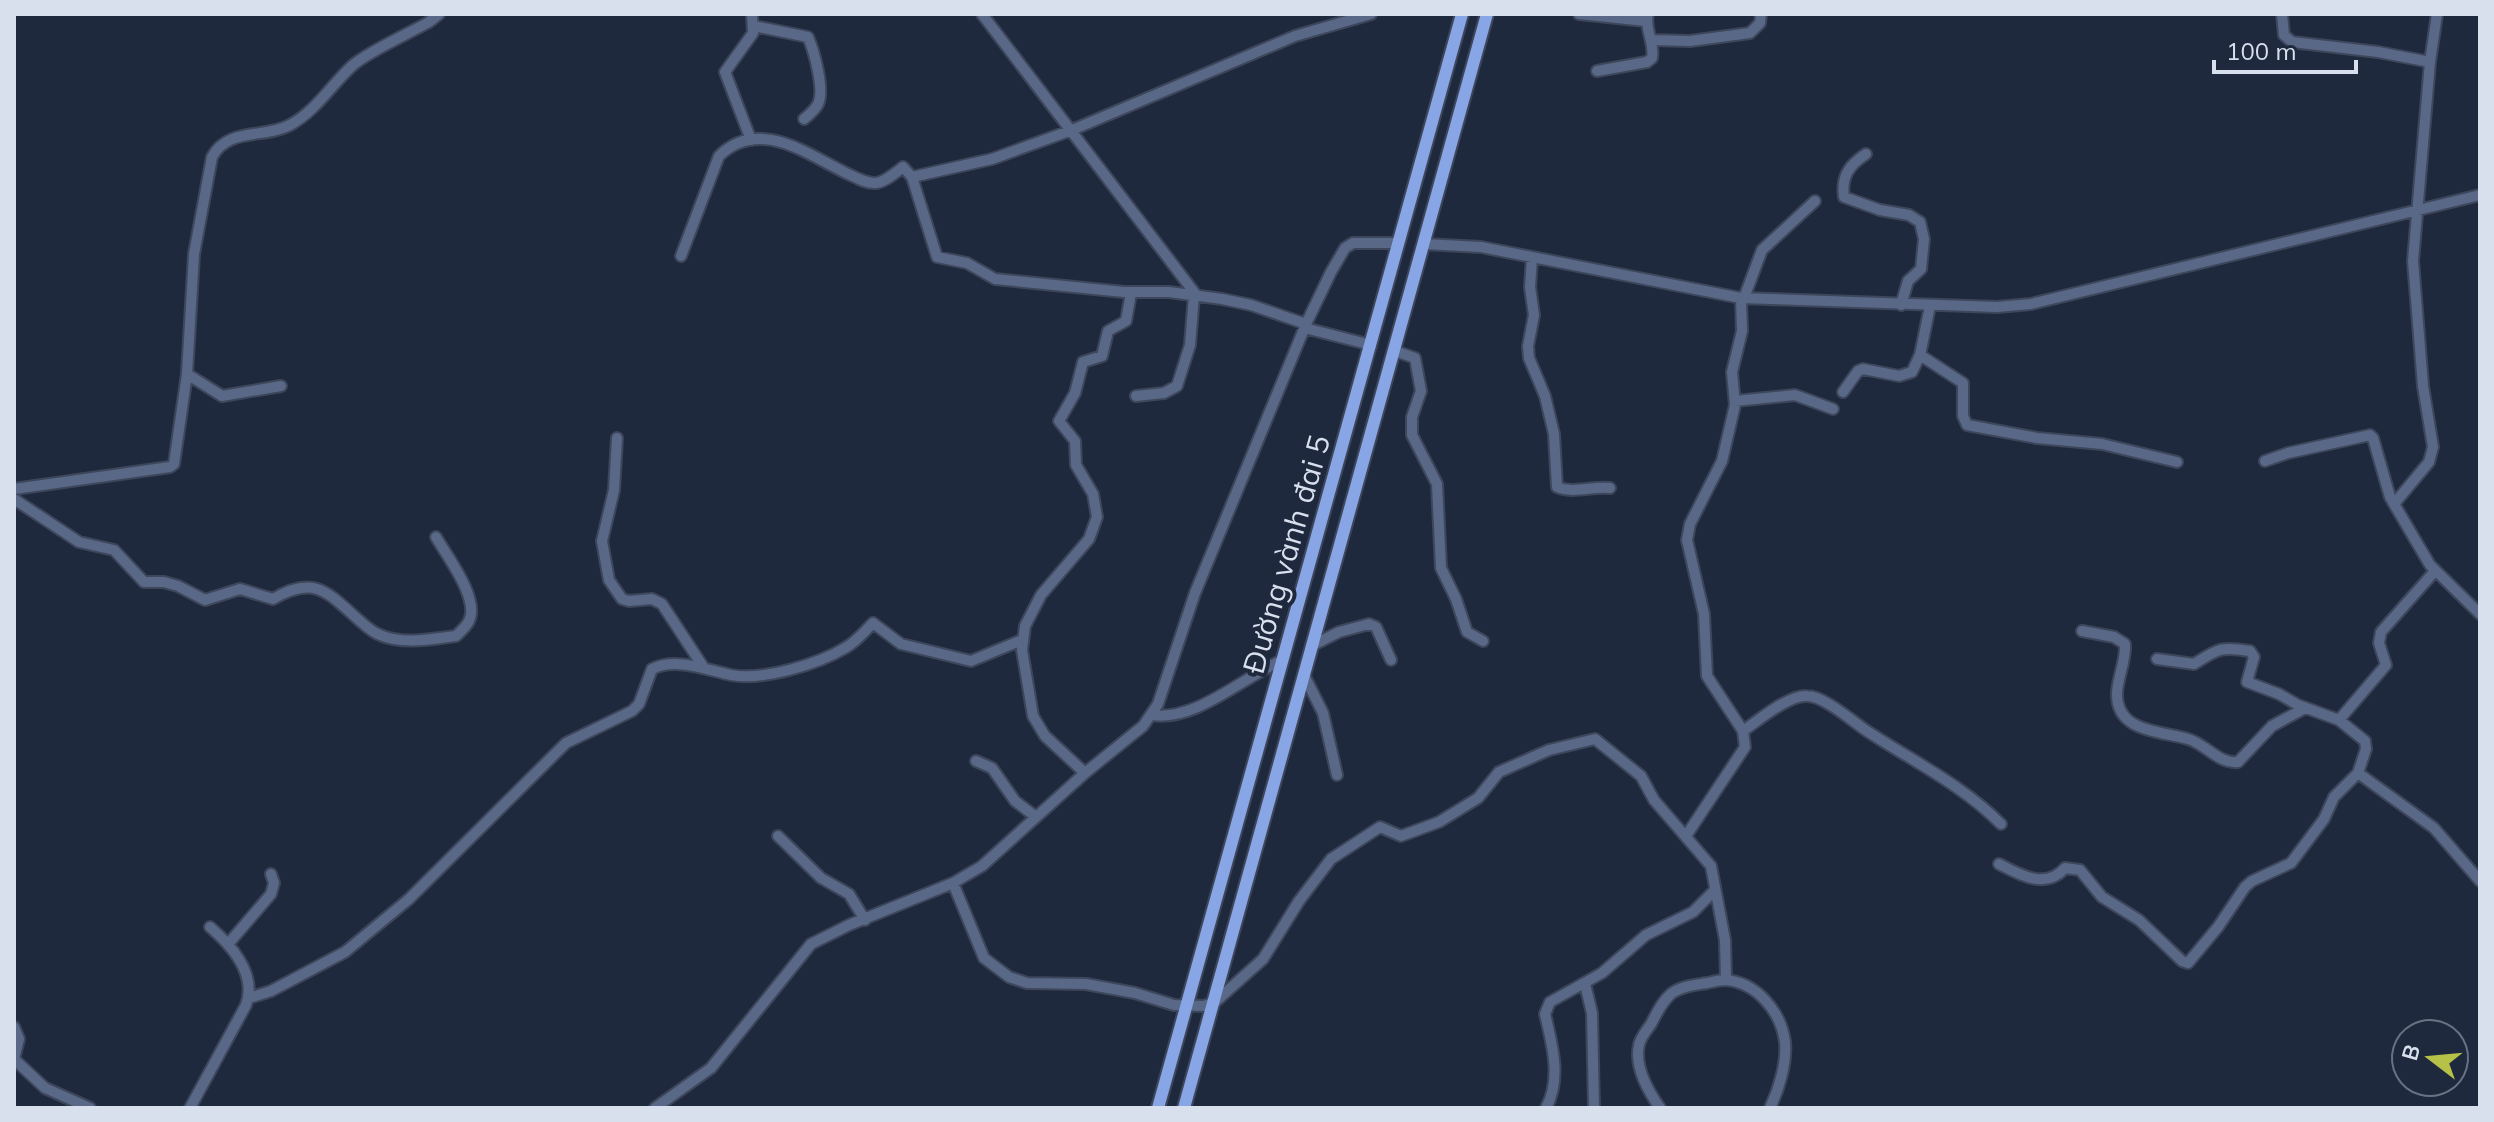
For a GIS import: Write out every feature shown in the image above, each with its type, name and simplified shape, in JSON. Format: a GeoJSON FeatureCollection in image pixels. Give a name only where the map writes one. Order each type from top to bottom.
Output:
{"type":"FeatureCollection","features":[{"type":"Feature","properties":{"kind":"main road","name":"Đường vành đai 5"},"geometry":{"type":"LineString","coordinates":[[1158,1108],[1462,14]]}},
{"type":"Feature","properties":{"kind":"main road","name":"Đường vành đai 5"},"geometry":{"type":"LineString","coordinates":[[1184,1108],[1487,14]]}},
{"type":"Feature","properties":{"kind":"street"},"geometry":{"type":"LineString","coordinates":[[14,489],[174,464],[187,374],[194,254],[212,157],[216,150],[231,139],[290,125],[322,100],[354,65],[439,14]]}},
{"type":"Feature","properties":{"kind":"street"},"geometry":{"type":"LineString","coordinates":[[751,140],[725,72],[753,33],[752,14]]}},
{"type":"Feature","properties":{"kind":"street"},"geometry":{"type":"LineString","coordinates":[[982,14],[1195,295],[1190,345],[1177,386],[1164,393],[1136,396]]}},
{"type":"Feature","properties":{"kind":"street"},"geometry":{"type":"LineString","coordinates":[[912,177],[992,159],[1072,130],[1295,36],[1371,14]]}},
{"type":"Feature","properties":{"kind":"street"},"geometry":{"type":"LineString","coordinates":[[1579,14],[1647,17],[1653,53],[1647,62],[1597,71]]}},
{"type":"Feature","properties":{"kind":"street"},"geometry":{"type":"LineString","coordinates":[[1652,40],[1690,41],[1750,33],[1760,23],[1761,14]]}},
{"type":"Feature","properties":{"kind":"street"},"geometry":{"type":"LineString","coordinates":[[2282,14],[2284,35],[2286,40],[2292,42],[2378,52],[2430,62]]}},
{"type":"Feature","properties":{"kind":"street"},"geometry":{"type":"LineString","coordinates":[[2394,504],[2429,462],[2433,447],[2423,386],[2413,276],[2430,62],[2437,14]]}},
{"type":"Feature","properties":{"kind":"street"},"geometry":{"type":"LineString","coordinates":[[754,26],[808,37],[814,51],[820,99],[818,106],[804,119]]}},
{"type":"Feature","properties":{"kind":"street"},"geometry":{"type":"LineString","coordinates":[[681,256],[719,156],[725,150],[751,140],[783,141],[866,182],[882,181],[903,167],[912,177],[937,257],[967,263],[998,280],[1131,293],[1195,295],[1251,305],[1306,326],[1371,345]]}},
{"type":"Feature","properties":{"kind":"street"},"geometry":{"type":"LineString","coordinates":[[1866,154],[1849,166],[1845,174],[1844,197],[1880,210],[1909,215],[1920,222],[1922,229],[1924,253],[1921,269],[1908,281],[1901,305]]}},
{"type":"Feature","properties":{"kind":"street"},"geometry":{"type":"LineString","coordinates":[[1424,244],[1481,247],[1742,298],[1997,307],[2031,304],[2480,195]]}},
{"type":"Feature","properties":{"kind":"street"},"geometry":{"type":"LineString","coordinates":[[1686,836],[1745,747],[1743,731],[1707,676],[1704,614],[1687,540],[1690,524],[1722,461],[1735,401],[1732,372],[1742,331],[1742,298],[1762,250],[1815,201]]}},
{"type":"Feature","properties":{"kind":"street"},"geometry":{"type":"LineString","coordinates":[[655,1108],[711,1068],[811,944],[953,883],[994,856],[1085,773],[1132,738],[1152,715],[1195,593],[1306,326],[1345,248],[1361,241],[1399,243]]}},
{"type":"Feature","properties":{"kind":"street"},"geometry":{"type":"LineString","coordinates":[[1532,258],[1530,287],[1534,315],[1529,358],[1545,396],[1554,434],[1557,487],[1574,491],[1589,487],[1610,488]]}},
{"type":"Feature","properties":{"kind":"street"},"geometry":{"type":"LineString","coordinates":[[1085,773],[1038,727],[1033,716],[1022,640],[1032,609],[1082,549],[1094,528],[1097,506],[1076,465],[1075,441],[1059,421],[1075,393],[1083,362],[1102,356],[1108,331],[1126,321],[1131,293]]}},
{"type":"Feature","properties":{"kind":"street"},"geometry":{"type":"LineString","coordinates":[[1843,392],[1858,371],[1863,369],[1906,376],[1912,372],[1920,355],[1930,306]]}},
{"type":"Feature","properties":{"kind":"street"},"geometry":{"type":"LineString","coordinates":[[1395,351],[1415,358],[1421,382],[1410,425],[1438,491],[1441,568],[1467,632],[1483,641]]}},
{"type":"Feature","properties":{"kind":"street"},"geometry":{"type":"LineString","coordinates":[[1920,355],[1963,383],[1963,416],[1967,425],[2037,438],[2102,444],[2177,462]]}},
{"type":"Feature","properties":{"kind":"street"},"geometry":{"type":"LineString","coordinates":[[187,374],[222,396],[281,386]]}},
{"type":"Feature","properties":{"kind":"street"},"geometry":{"type":"LineString","coordinates":[[1735,401],[1795,395],[1833,409]]}},
{"type":"Feature","properties":{"kind":"street"},"geometry":{"type":"LineString","coordinates":[[2265,461],[2370,435],[2394,504],[2435,571],[2480,614]]}},
{"type":"Feature","properties":{"kind":"street"},"geometry":{"type":"LineString","coordinates":[[617,438],[614,490],[602,541],[609,580],[622,599],[652,599],[662,604],[704,668]]}},
{"type":"Feature","properties":{"kind":"street"},"geometry":{"type":"LineString","coordinates":[[14,499],[79,542],[114,550],[144,582],[178,586],[205,600],[240,589],[273,599],[294,587],[315,587],[325,591],[375,634],[403,639],[456,636],[468,622],[471,612],[467,589],[436,537]]}},
{"type":"Feature","properties":{"kind":"street"},"geometry":{"type":"LineString","coordinates":[[2339,720],[2386,665],[2379,643],[2381,632],[2435,571]]}},
{"type":"Feature","properties":{"kind":"street"},"geometry":{"type":"LineString","coordinates":[[249,998],[271,991],[337,957],[403,904],[566,743],[632,711],[639,704],[652,669],[668,664],[739,676],[792,669],[847,647],[873,623],[901,644],[971,661],[1022,640]]}},
{"type":"Feature","properties":{"kind":"street"},"geometry":{"type":"LineString","coordinates":[[1313,645],[1339,632],[1369,624],[1376,627],[1391,660]]}},
{"type":"Feature","properties":{"kind":"street"},"geometry":{"type":"LineString","coordinates":[[2082,631],[2114,637],[2125,644],[2117,694],[2126,718],[2144,730],[2193,741],[2224,760],[2238,762],[2272,726],[2305,708]]}},
{"type":"Feature","properties":{"kind":"street"},"geometry":{"type":"LineString","coordinates":[[1999,864],[2038,880],[2059,874],[2065,868],[2080,870],[2102,897],[2139,920],[2182,961],[2188,963],[2245,887],[2291,863],[2324,819],[2334,797],[2358,773],[2367,745],[2339,720],[2247,682],[2254,657],[2250,651],[2215,649],[2194,664],[2157,659]]}},
{"type":"Feature","properties":{"kind":"street"},"geometry":{"type":"LineString","coordinates":[[1152,715],[1168,716],[1206,702],[1283,660]]}},
{"type":"Feature","properties":{"kind":"street"},"geometry":{"type":"LineString","coordinates":[[1304,675],[1323,713],[1337,775]]}},
{"type":"Feature","properties":{"kind":"street"},"geometry":{"type":"LineString","coordinates":[[1743,731],[1800,696],[1820,698],[1876,737],[1952,783],[2001,824]]}},
{"type":"Feature","properties":{"kind":"street"},"geometry":{"type":"LineString","coordinates":[[953,883],[984,958],[1009,977],[1027,983],[1086,984],[1135,993],[1161,1003],[1186,1006],[1213,1003],[1263,959],[1299,901],[1331,859],[1380,827],[1401,836],[1439,822],[1478,798],[1499,772],[1549,750],[1589,739],[1600,741],[1641,776],[1654,800],[1711,866],[1725,940],[1726,980]]}},
{"type":"Feature","properties":{"kind":"street"},"geometry":{"type":"LineString","coordinates":[[976,761],[992,768],[1015,801],[1036,817]]}},
{"type":"Feature","properties":{"kind":"street"},"geometry":{"type":"LineString","coordinates":[[2358,773],[2434,828],[2480,881]]}},
{"type":"Feature","properties":{"kind":"street"},"geometry":{"type":"LineString","coordinates":[[778,836],[821,878],[849,894],[865,920]]}},
{"type":"Feature","properties":{"kind":"street"},"geometry":{"type":"LineString","coordinates":[[229,943],[271,894],[274,883],[271,874]]}},
{"type":"Feature","properties":{"kind":"street"},"geometry":{"type":"LineString","coordinates":[[1546,1108],[1551,1097],[1555,1061],[1546,1007],[1608,969],[1646,935],[1693,912],[1715,890]]}},
{"type":"Feature","properties":{"kind":"street"},"geometry":{"type":"LineString","coordinates":[[190,1108],[249,998],[246,974],[229,943],[210,927]]}},
{"type":"Feature","properties":{"kind":"street"},"geometry":{"type":"LineString","coordinates":[[1660,1108],[1647,1091],[1639,1058],[1640,1041],[1672,993],[1682,988],[1726,980],[1764,997],[1778,1021],[1785,1042],[1784,1060],[1770,1108]]}},
{"type":"Feature","properties":{"kind":"street"},"geometry":{"type":"LineString","coordinates":[[1585,984],[1592,1013],[1594,1108]]}},
{"type":"Feature","properties":{"kind":"street"},"geometry":{"type":"LineString","coordinates":[[14,1027],[19,1039],[14,1059],[45,1088],[90,1108]]}}]}
